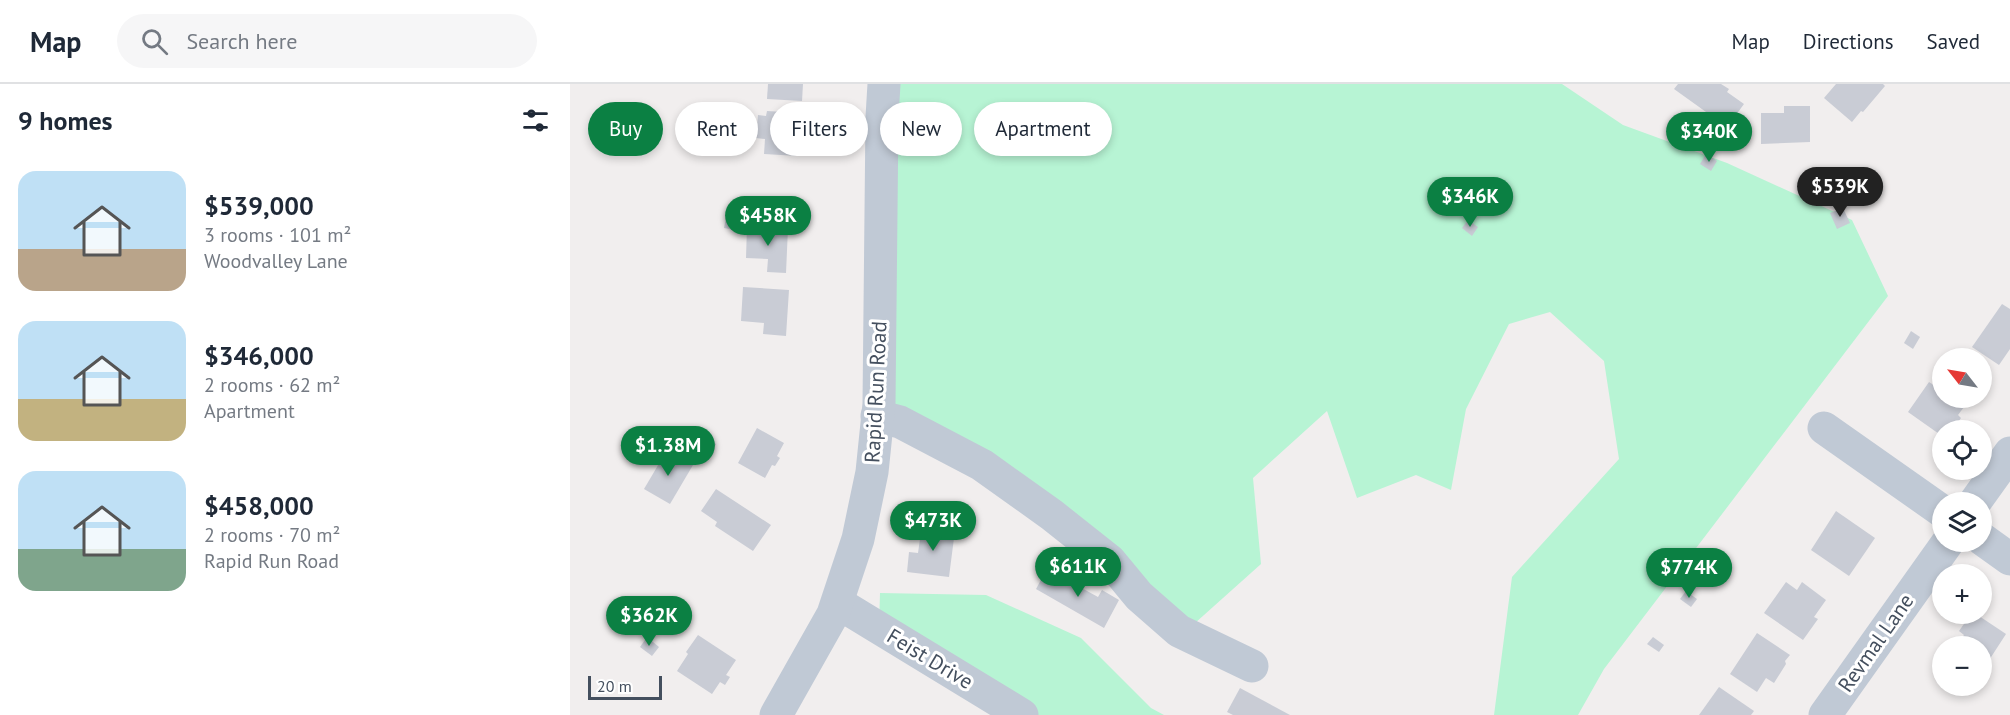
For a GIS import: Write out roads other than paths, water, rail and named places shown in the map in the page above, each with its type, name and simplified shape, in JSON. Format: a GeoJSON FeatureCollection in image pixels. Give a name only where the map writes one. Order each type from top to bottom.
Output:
{"type":"FeatureCollection","features":[{"type":"Feature","properties":{"kind":"street","name":"Rapid Run Road"},"geometry":{"type":"LineString","coordinates":[[776,715],[838,603],[858,538],[872,472],[879,404],[884,84]]}},
{"type":"Feature","properties":{"kind":"street"},"geometry":{"type":"LineString","coordinates":[[877,416],[900,422],[982,465],[1053,515],[1110,561],[1139,596],[1179,631],[1252,666]]}},
{"type":"Feature","properties":{"kind":"street"},"geometry":{"type":"LineString","coordinates":[[1824,428],[1932,505]]}},
{"type":"Feature","properties":{"kind":"street"},"geometry":{"type":"LineString","coordinates":[[1982,492],[2010,453]]}},
{"type":"Feature","properties":{"kind":"street"},"geometry":{"type":"LineString","coordinates":[[1992,546],[2010,559]]}},
{"type":"Feature","properties":{"kind":"street","name":"Revmal Lane"},"geometry":{"type":"LineString","coordinates":[[1825,715],[1941,552]]}},
{"type":"Feature","properties":{"kind":"street","name":"Feist Drive"},"geometry":{"type":"LineString","coordinates":[[838,603],[1022,715]]}}]}
